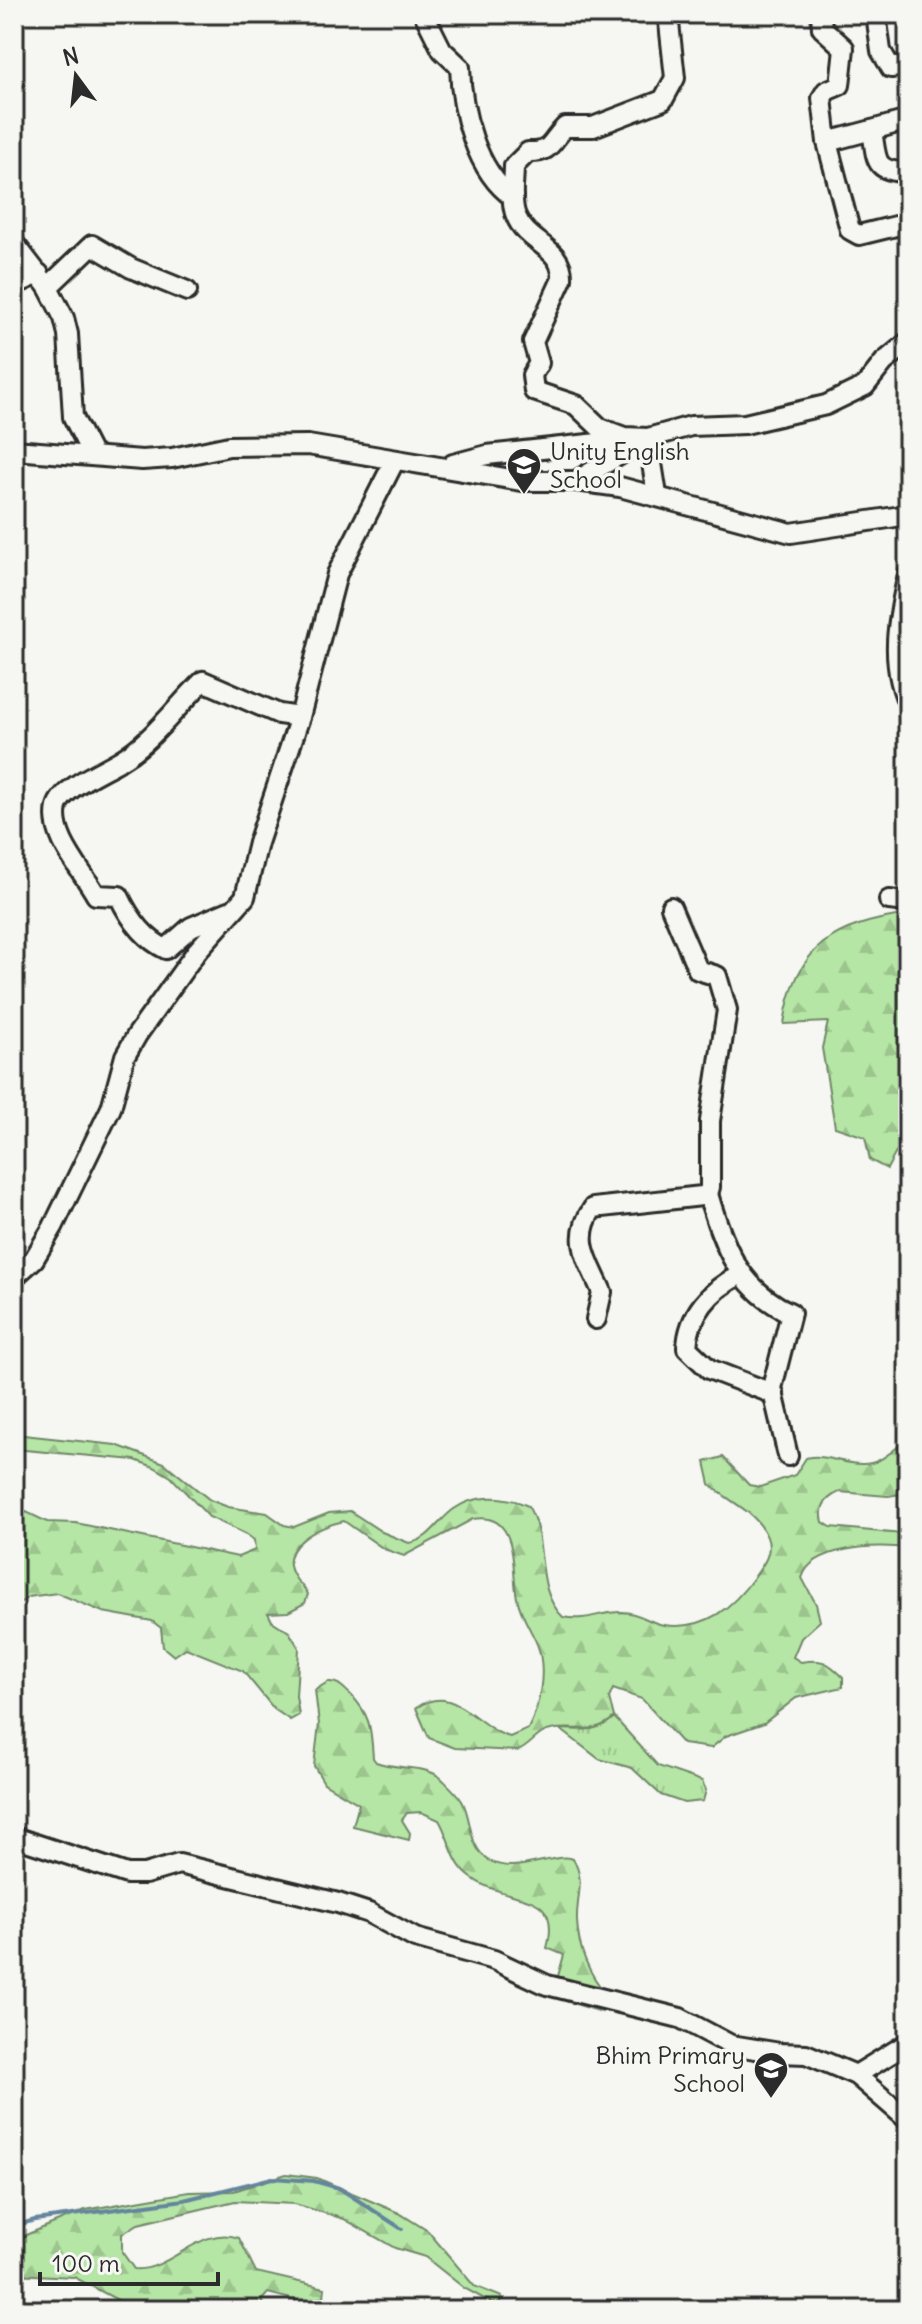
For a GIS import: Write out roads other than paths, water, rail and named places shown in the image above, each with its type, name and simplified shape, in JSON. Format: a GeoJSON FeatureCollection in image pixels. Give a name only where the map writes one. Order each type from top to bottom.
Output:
{"type":"FeatureCollection","features":[{"type":"Feature","properties":{"kind":"street"},"geometry":{"type":"LineString","coordinates":[[424,14],[442,50],[460,67],[459,89],[466,117],[498,187],[513,197]]}},
{"type":"Feature","properties":{"kind":"street"},"geometry":{"type":"LineString","coordinates":[[648,438],[624,437],[600,428],[576,405],[534,391],[532,375],[539,363],[533,342],[562,279],[562,268],[558,256],[527,235],[514,212],[514,166],[528,152],[543,153],[550,149],[565,127],[593,127],[663,100],[675,78],[668,14]]}},
{"type":"Feature","properties":{"kind":"street"},"geometry":{"type":"LineString","coordinates":[[821,14],[822,28],[844,48],[840,85],[826,91],[822,98],[827,142],[850,230],[859,235],[908,223]]}},
{"type":"Feature","properties":{"kind":"street"},"geometry":{"type":"LineString","coordinates":[[876,14],[884,61],[891,68],[908,66]]}},
{"type":"Feature","properties":{"kind":"street"},"geometry":{"type":"LineString","coordinates":[[827,142],[908,120]]}},
{"type":"Feature","properties":{"kind":"street"},"geometry":{"type":"LineString","coordinates":[[872,130],[879,165],[884,170],[908,172]]}},
{"type":"Feature","properties":{"kind":"street"},"geometry":{"type":"LineString","coordinates":[[14,243],[44,280],[68,334],[73,417],[93,456]]}},
{"type":"Feature","properties":{"kind":"street"},"geometry":{"type":"LineString","coordinates":[[14,285],[44,280],[92,245],[131,268],[187,291]]}},
{"type":"Feature","properties":{"kind":"street"},"geometry":{"type":"LineString","coordinates":[[446,466],[487,455],[648,438],[691,426],[745,424],[826,405],[865,386],[884,362],[908,342]]}},
{"type":"Feature","properties":{"kind":"street"},"geometry":{"type":"LineString","coordinates":[[576,481],[648,438]]}},
{"type":"Feature","properties":{"kind":"street"},"geometry":{"type":"LineString","coordinates":[[648,438],[657,495]]}},
{"type":"Feature","properties":{"kind":"street"},"geometry":{"type":"LineString","coordinates":[[14,450],[172,458],[206,448],[273,444],[338,448],[522,481],[576,481],[657,495],[765,529],[791,533],[908,515]]}},
{"type":"Feature","properties":{"kind":"street"},"geometry":{"type":"LineString","coordinates":[[14,1277],[34,1259],[53,1227],[111,1108],[125,1056],[137,1035],[197,951],[245,897],[258,843],[300,717],[341,563],[395,460]]}},
{"type":"Feature","properties":{"kind":"street"},"geometry":{"type":"LineString","coordinates":[[908,575],[895,623],[908,703]]}},
{"type":"Feature","properties":{"kind":"street"},"geometry":{"type":"LineString","coordinates":[[236,907],[191,927],[166,949],[156,944],[131,917],[119,896],[96,895],[67,847],[56,817],[57,806],[69,791],[126,757],[154,734],[203,681],[279,714],[300,717]]}},
{"type":"Feature","properties":{"kind":"street"},"geometry":{"type":"LineString","coordinates":[[889,900],[908,902]]}},
{"type":"Feature","properties":{"kind":"street"},"geometry":{"type":"LineString","coordinates":[[671,907],[698,970],[717,976],[727,1010],[710,1121],[708,1194],[740,1275],[768,1303],[791,1313],[774,1394],[788,1456]]}},
{"type":"Feature","properties":{"kind":"street"},"geometry":{"type":"LineString","coordinates":[[596,1319],[602,1292],[588,1266],[580,1235],[593,1208],[708,1194]]}},
{"type":"Feature","properties":{"kind":"street"},"geometry":{"type":"LineString","coordinates":[[740,1275],[705,1301],[688,1329],[687,1348],[709,1369],[774,1394]]}},
{"type":"Feature","properties":{"kind":"street"},"geometry":{"type":"LineString","coordinates":[[14,1837],[127,1874],[162,1871],[179,1864],[338,1903],[369,1913],[415,1938],[494,1960],[547,1985],[680,2018],[731,2045],[806,2054],[856,2075],[908,2120]]}},
{"type":"Feature","properties":{"kind":"street"},"geometry":{"type":"LineString","coordinates":[[856,2075],[908,2043]]}},
{"type":"Feature","properties":{"kind":"waterway"},"geometry":{"type":"LineString","coordinates":[[14,2226],[35,2220],[184,2200],[272,2178],[314,2181],[339,2188],[402,2229]]}},
{"type":"Feature","properties":{"kind":"place","name":"Unity English School"},"geometry":{"type":"Point","coordinates":[524,496]}},
{"type":"Feature","properties":{"kind":"place","name":"Bhim Primary School"},"geometry":{"type":"Point","coordinates":[771,2100]}}]}
